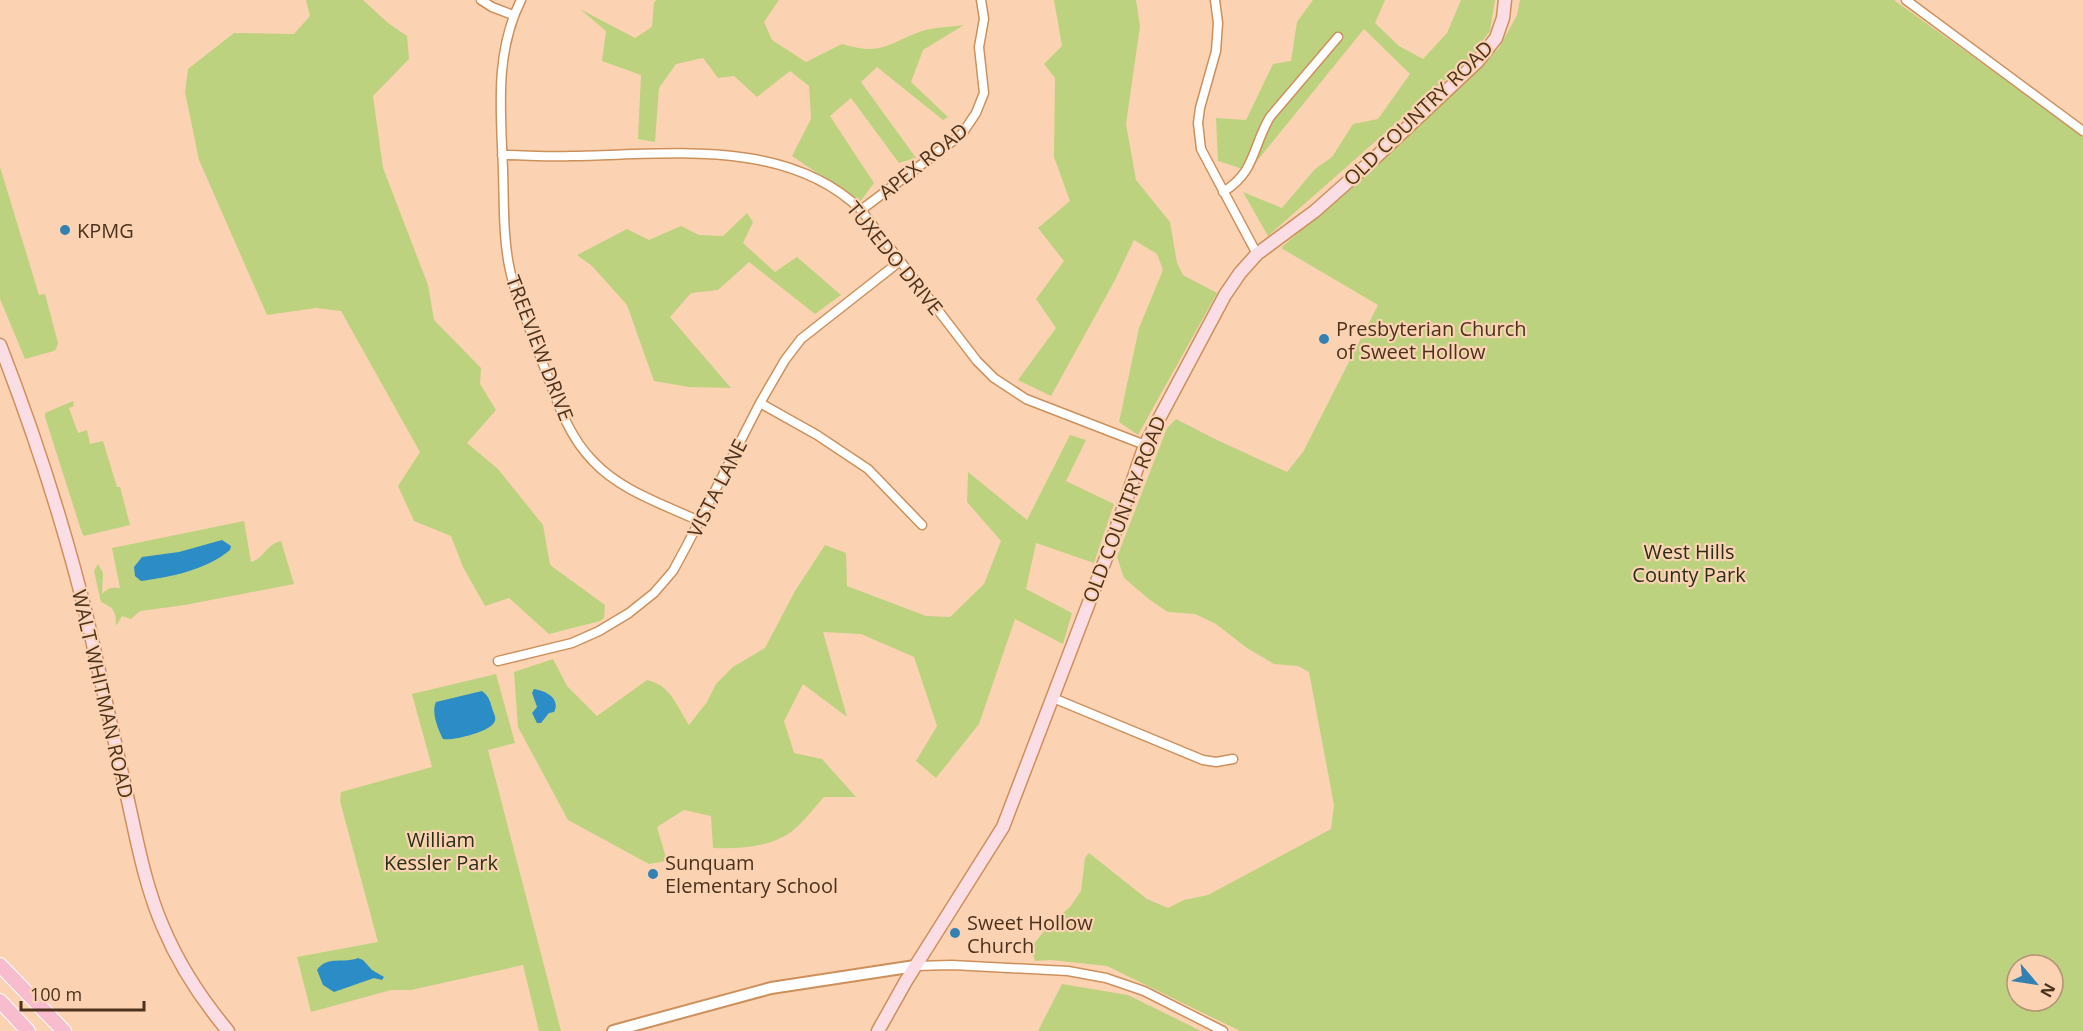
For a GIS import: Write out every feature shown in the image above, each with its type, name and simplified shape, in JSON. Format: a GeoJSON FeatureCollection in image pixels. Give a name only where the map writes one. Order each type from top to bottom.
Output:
{"type":"FeatureCollection","features":[{"type":"Feature","properties":{"kind":"main road","name":"OLD COUNTRY ROAD"},"geometry":{"type":"LineString","coordinates":[[878,1031],[915,966],[1003,827],[1053,699],[1145,445],[1217,309],[1240,273],[1257,254],[1315,211],[1477,62],[1496,38],[1503,18],[1505,0]]}},
{"type":"Feature","properties":{"kind":"main road","name":"WALT WHITMAN ROAD"},"geometry":{"type":"LineString","coordinates":[[0,345],[47,476],[64,532],[86,615],[153,901],[178,959],[201,997],[228,1031]]}},
{"type":"Feature","properties":{"kind":"main road"},"geometry":{"type":"LineString","coordinates":[[0,965],[64,1031]]}},
{"type":"Feature","properties":{"kind":"main road"},"geometry":{"type":"LineString","coordinates":[[0,1001],[28,1031]]}},
{"type":"Feature","properties":{"kind":"street"},"geometry":{"type":"LineString","coordinates":[[481,0],[492,8],[513,15]]}},
{"type":"Feature","properties":{"kind":"street","name":"TREEVIEW DRIVE"},"geometry":{"type":"LineString","coordinates":[[521,0],[513,15],[504,46],[500,75],[504,207],[509,268],[519,303],[558,405],[591,460],[613,479],[699,521]]}},
{"type":"Feature","properties":{"kind":"street","name":"APEX ROAD"},"geometry":{"type":"LineString","coordinates":[[861,210],[962,134],[976,113],[984,93],[979,47],[984,19],[981,0]]}},
{"type":"Feature","properties":{"kind":"street"},"geometry":{"type":"LineString","coordinates":[[1215,0],[1218,23],[1216,51],[1200,108],[1198,123],[1201,149],[1257,254]]}},
{"type":"Feature","properties":{"kind":"street"},"geometry":{"type":"LineString","coordinates":[[1906,0],[2083,131]]}},
{"type":"Feature","properties":{"kind":"street"},"geometry":{"type":"LineString","coordinates":[[1223,192],[1237,184],[1250,167],[1264,127],[1270,117],[1338,37]]}},
{"type":"Feature","properties":{"kind":"street","name":"TUXEDO DRIVE"},"geometry":{"type":"LineString","coordinates":[[502,155],[704,153],[739,157],[806,174],[850,200],[861,210],[977,361],[994,378],[1037,405],[1145,445]]}},
{"type":"Feature","properties":{"kind":"street","name":"VISTA LANE"},"geometry":{"type":"LineString","coordinates":[[498,661],[572,643],[599,632],[629,613],[654,593],[673,571],[760,403],[785,360],[801,339],[899,262]]}},
{"type":"Feature","properties":{"kind":"street"},"geometry":{"type":"LineString","coordinates":[[760,403],[817,435],[868,469],[922,525]]}},
{"type":"Feature","properties":{"kind":"street"},"geometry":{"type":"LineString","coordinates":[[1053,699],[1203,760],[1216,762],[1233,759]]}},
{"type":"Feature","properties":{"kind":"street"},"geometry":{"type":"LineString","coordinates":[[613,1031],[771,988],[915,966],[952,965],[1068,971],[1106,978],[1144,991],[1223,1031]]}},
{"type":"Feature","properties":{"kind":"green space"},"geometry":{"type":"Polygon","coordinates":[[[306,0],[363,0],[388,23],[407,36],[409,59],[373,96],[383,168],[428,285],[434,320],[481,368],[480,384],[496,410],[467,443],[498,469],[543,525],[550,565],[605,605],[604,618],[600,621],[549,634],[509,598],[485,606],[463,567],[451,536],[414,521],[398,486],[420,452],[341,311],[316,308],[267,315],[199,160],[185,92],[188,69],[234,33],[294,34],[310,16],[306,0]]]}},
{"type":"Feature","properties":{"kind":"green space"},"geometry":{"type":"Polygon","coordinates":[[[657,0],[779,0],[764,22],[772,40],[806,62],[842,44],[875,49],[922,31],[964,25],[923,50],[911,82],[948,117],[943,120],[877,67],[861,82],[916,158],[899,163],[851,98],[830,116],[874,183],[860,202],[792,156],[811,119],[809,86],[790,71],[757,97],[734,76],[718,78],[703,58],[676,64],[659,88],[655,142],[638,139],[641,75],[602,61],[606,31],[580,9],[635,38],[652,27],[654,2],[657,0]]]}},
{"type":"Feature","properties":{"kind":"green space"},"geometry":{"type":"Polygon","coordinates":[[[1054,0],[1136,0],[1140,26],[1126,124],[1136,180],[1170,222],[1177,263],[1183,275],[1217,293],[1138,435],[1119,422],[1139,328],[1163,270],[1157,254],[1134,240],[1115,280],[1051,396],[1018,380],[1056,328],[1036,299],[1064,261],[1038,228],[1070,201],[1054,157],[1055,78],[1044,64],[1062,46],[1054,0]]]}},
{"type":"Feature","properties":{"kind":"green space"},"geometry":{"type":"Polygon","coordinates":[[[1313,0],[1385,0],[1375,23],[1399,46],[1423,59],[1447,33],[1461,0],[1495,0],[1490,31],[1469,59],[1268,236],[1243,192],[1282,208],[1315,169],[1332,157],[1353,124],[1378,119],[1410,74],[1364,29],[1249,171],[1218,161],[1216,118],[1246,120],[1273,64],[1291,61],[1297,22],[1313,0]]]}},
{"type":"Feature","properties":{"kind":"green space","name":"West Hills County Park"},"geometry":{"type":"Polygon","coordinates":[[[1520,0],[1894,0],[2083,136],[2083,1031],[1240,1031],[1107,966],[1051,960],[1035,961],[1031,947],[1051,923],[1070,907],[1081,891],[1085,858],[1089,853],[1147,899],[1168,908],[1184,900],[1208,895],[1331,829],[1334,805],[1309,672],[1298,666],[1274,664],[1247,648],[1216,624],[1195,614],[1168,612],[1124,578],[1117,557],[1167,428],[1176,419],[1287,472],[1303,452],[1378,305],[1281,248],[1399,143],[1499,48],[1517,15],[1520,0]]]}},
{"type":"Feature","properties":{"kind":"green space"},"geometry":{"type":"Polygon","coordinates":[[[0,167],[39,295],[45,294],[58,343],[54,351],[25,359],[0,299],[0,167]]]}},
{"type":"Feature","properties":{"kind":"green space"},"geometry":{"type":"Polygon","coordinates":[[[747,213],[753,222],[743,243],[775,272],[797,257],[841,295],[815,314],[749,262],[718,290],[691,293],[670,317],[731,388],[689,387],[654,381],[627,305],[592,266],[577,255],[627,229],[649,240],[681,226],[699,235],[723,236],[747,213]]]}},
{"type":"Feature","properties":{"kind":"green space"},"geometry":{"type":"Polygon","coordinates":[[[73,401],[74,406],[69,408],[78,433],[87,430],[90,444],[103,441],[117,487],[120,487],[130,525],[84,536],[82,533],[45,417],[45,413],[73,401]]]}},
{"type":"Feature","properties":{"kind":"green space"},"geometry":{"type":"Polygon","coordinates":[[[1070,435],[1086,440],[1066,481],[1114,504],[1094,563],[1036,543],[1026,589],[1072,613],[1063,644],[1015,619],[979,724],[936,778],[916,761],[937,726],[914,657],[861,634],[823,632],[847,717],[803,684],[784,721],[794,753],[822,759],[856,797],[824,797],[791,832],[763,844],[743,848],[713,848],[711,816],[684,810],[657,827],[667,861],[649,864],[568,820],[518,727],[514,672],[553,659],[567,686],[597,716],[647,680],[668,692],[689,725],[707,702],[716,684],[733,667],[765,648],[795,591],[825,545],[846,553],[847,586],[926,616],[950,617],[984,584],[1001,541],[967,502],[968,472],[1027,520],[1070,435]],[[537,689],[532,693],[537,707],[532,713],[534,717],[546,717],[556,702],[552,696],[537,689]]]}},
{"type":"Feature","properties":{"kind":"green space"},"geometry":{"type":"Polygon","coordinates":[[[244,521],[251,562],[259,558],[272,545],[281,541],[294,584],[185,605],[140,611],[131,619],[122,616],[116,626],[113,611],[101,602],[94,571],[98,564],[103,573],[102,594],[110,588],[120,588],[112,548],[244,521]]]}},
{"type":"Feature","properties":{"kind":"green space","name":"William Kessler Park"},"geometry":{"type":"Polygon","coordinates":[[[496,674],[515,743],[488,750],[561,1031],[539,1031],[523,965],[411,990],[391,990],[311,1012],[297,957],[378,942],[340,801],[341,792],[432,767],[412,694],[496,674]]]}},
{"type":"Feature","properties":{"kind":"green space"},"geometry":{"type":"Polygon","coordinates":[[[1062,984],[1128,995],[1201,1031],[1038,1031],[1062,984]]]}},
{"type":"Feature","properties":{"kind":"water"},"geometry":{"type":"Polygon","coordinates":[[[222,540],[231,546],[230,550],[199,568],[176,575],[141,581],[135,576],[134,567],[142,557],[179,552],[222,540]]]}},
{"type":"Feature","properties":{"kind":"water"},"geometry":{"type":"Polygon","coordinates":[[[534,689],[547,693],[556,703],[554,712],[549,713],[541,723],[537,723],[532,713],[537,707],[532,693],[534,689]]]}},
{"type":"Feature","properties":{"kind":"water"},"geometry":{"type":"Polygon","coordinates":[[[482,691],[488,698],[495,716],[493,724],[470,735],[443,739],[435,716],[436,702],[482,691]]]}},
{"type":"Feature","properties":{"kind":"water"},"geometry":{"type":"Polygon","coordinates":[[[358,958],[384,977],[382,980],[374,978],[334,992],[323,985],[317,970],[321,965],[331,961],[358,958]]]}},
{"type":"Feature","properties":{"kind":"place","name":"KPMG"},"geometry":{"type":"Point","coordinates":[65,230]}},
{"type":"Feature","properties":{"kind":"place","name":"Presbyterian Church of Sweet Hollow"},"geometry":{"type":"Point","coordinates":[1324,339]}},
{"type":"Feature","properties":{"kind":"place","name":"Sunquam Elementary School"},"geometry":{"type":"Point","coordinates":[653,874]}},
{"type":"Feature","properties":{"kind":"place","name":"Sweet Hollow Church"},"geometry":{"type":"Point","coordinates":[955,933]}}]}
